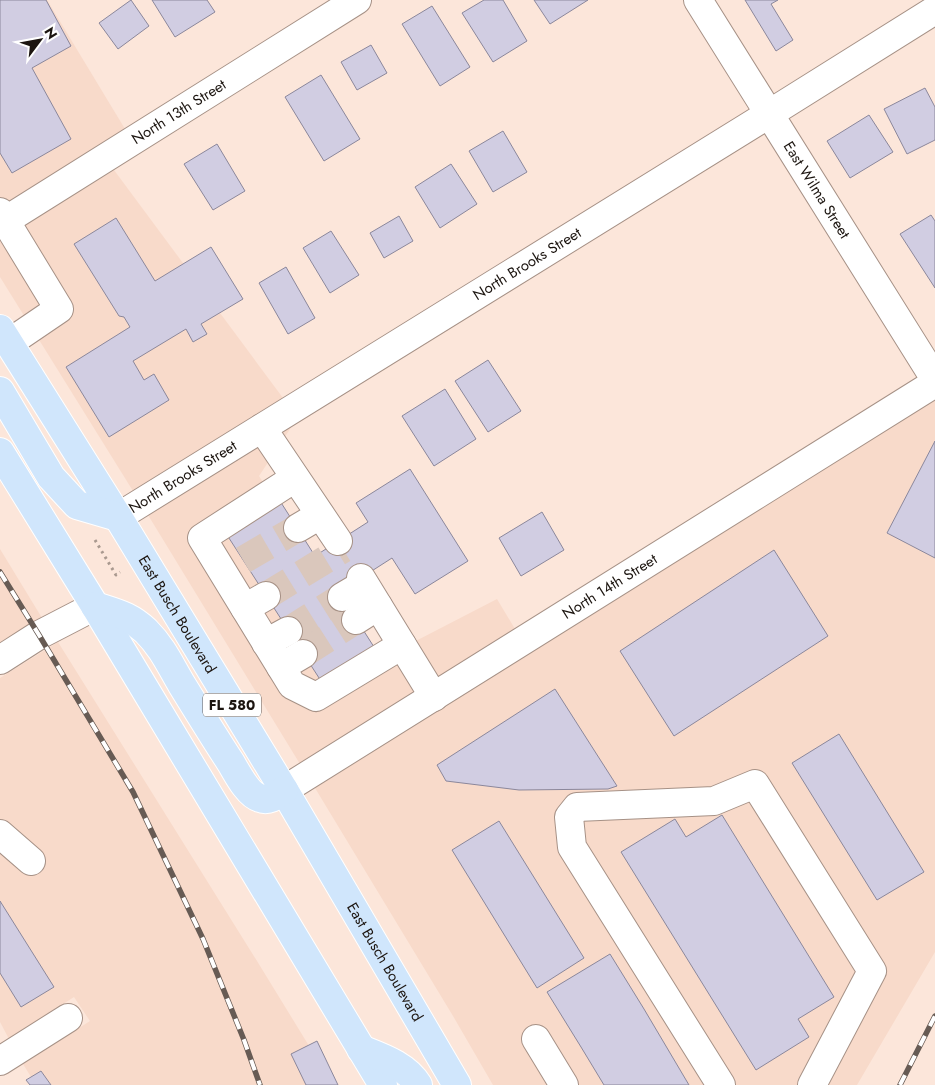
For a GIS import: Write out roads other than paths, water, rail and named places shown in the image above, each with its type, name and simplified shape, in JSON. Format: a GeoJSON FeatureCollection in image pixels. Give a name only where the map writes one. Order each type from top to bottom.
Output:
{"type":"FeatureCollection","features":[{"type":"Feature","properties":{"kind":"main road","name":"East Busch Boulevard"},"geometry":{"type":"LineString","coordinates":[[4,336],[118,517],[284,790],[457,1085]]}},
{"type":"Feature","properties":{"kind":"main road"},"geometry":{"type":"LineString","coordinates":[[0,391],[51,477],[77,505],[118,517]]}},
{"type":"Feature","properties":{"kind":"main road"},"geometry":{"type":"LineString","coordinates":[[0,452],[95,606],[383,1085]]}},
{"type":"Feature","properties":{"kind":"main road"},"geometry":{"type":"LineString","coordinates":[[95,606],[126,616],[138,624],[164,652],[211,732],[254,795],[259,798],[270,799],[284,790]]}},
{"type":"Feature","properties":{"kind":"main road"},"geometry":{"type":"LineString","coordinates":[[361,1049],[395,1063],[415,1080],[418,1085]]}},
{"type":"Feature","properties":{"kind":"street","name":"North 13th Street"},"geometry":{"type":"LineString","coordinates":[[2,219],[357,0]]}},
{"type":"Feature","properties":{"kind":"street","name":"East Wilma Street"},"geometry":{"type":"LineString","coordinates":[[698,0],[935,381]]}},
{"type":"Feature","properties":{"kind":"street","name":"North Brooks Street"},"geometry":{"type":"LineString","coordinates":[[118,517],[935,10]]}},
{"type":"Feature","properties":{"kind":"street"},"geometry":{"type":"LineString","coordinates":[[2,219],[59,309],[4,336]]}},
{"type":"Feature","properties":{"kind":"street","name":"North 14th Street"},"geometry":{"type":"LineString","coordinates":[[284,790],[935,381]]}},
{"type":"Feature","properties":{"kind":"street"},"geometry":{"type":"LineString","coordinates":[[262,428],[295,478],[309,522],[338,541]]}},
{"type":"Feature","properties":{"kind":"street"},"geometry":{"type":"LineString","coordinates":[[295,478],[202,538],[233,567],[292,660],[292,685],[316,697],[402,645]]}},
{"type":"Feature","properties":{"kind":"street"},"geometry":{"type":"LineString","coordinates":[[360,597],[402,645],[434,697]]}},
{"type":"Feature","properties":{"kind":"street"},"geometry":{"type":"LineString","coordinates":[[0,660],[40,635],[95,606]]}},
{"type":"Feature","properties":{"kind":"street"},"geometry":{"type":"LineString","coordinates":[[720,1085],[572,847],[569,817],[578,807],[714,801],[755,784],[872,971],[812,1085]]}},
{"type":"Feature","properties":{"kind":"street"},"geometry":{"type":"LineString","coordinates":[[0,834],[31,861]]}},
{"type":"Feature","properties":{"kind":"street"},"geometry":{"type":"LineString","coordinates":[[0,1061],[68,1018]]}},
{"type":"Feature","properties":{"kind":"street"},"geometry":{"type":"LineString","coordinates":[[536,1039],[564,1085]]}},
{"type":"Feature","properties":{"kind":"tunnel"},"geometry":{"type":"LineString","coordinates":[[243,560],[298,528]]}},
{"type":"Feature","properties":{"kind":"tunnel"},"geometry":{"type":"LineString","coordinates":[[266,596],[343,549]]}},
{"type":"Feature","properties":{"kind":"tunnel"},"geometry":{"type":"LineString","coordinates":[[288,631],[342,597]]}},
{"type":"Feature","properties":{"kind":"tunnel"},"geometry":{"type":"LineString","coordinates":[[303,654],[356,620]]}},
{"type":"Feature","properties":{"kind":"railway"},"geometry":{"type":"LineString","coordinates":[[0,572],[133,792],[203,939],[260,1085]]}},
{"type":"Feature","properties":{"kind":"railway"},"geometry":{"type":"LineString","coordinates":[[900,1085],[935,1016]]}}]}
